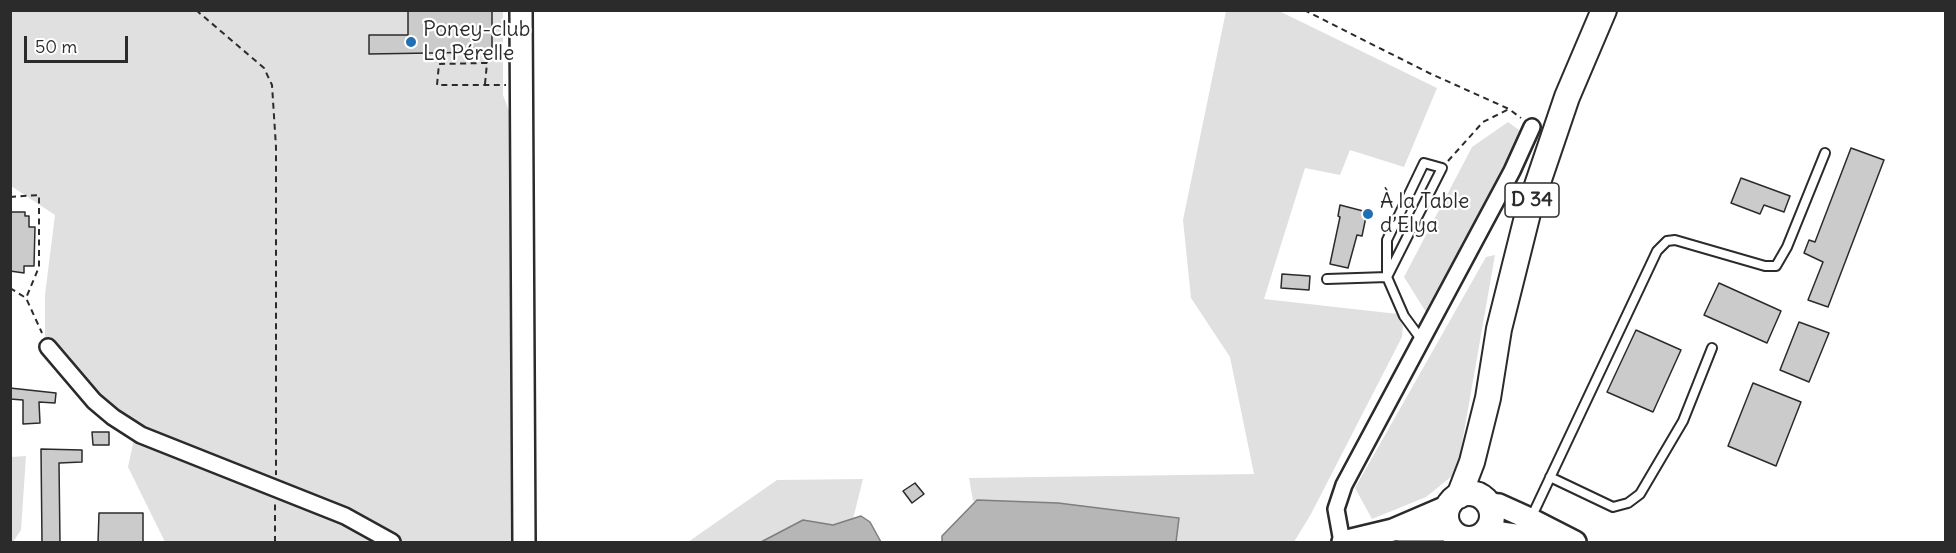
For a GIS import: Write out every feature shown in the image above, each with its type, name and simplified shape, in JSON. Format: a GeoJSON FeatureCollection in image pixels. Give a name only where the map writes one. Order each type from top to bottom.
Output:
{"type":"FeatureCollection","features":[{"type":"Feature","properties":{"kind":"main road"},"geometry":{"type":"LineString","coordinates":[[521,10],[524,543]]}},
{"type":"Feature","properties":{"kind":"main road","name":"D 34"},"geometry":{"type":"LineString","coordinates":[[1454,501],[1472,462],[1488,398],[1499,329],[1529,208],[1567,97],[1604,10]]}},
{"type":"Feature","properties":{"kind":"main road","name":"D 34"},"geometry":{"type":"LineString","coordinates":[[1486,501],[1488,398]]}},
{"type":"Feature","properties":{"kind":"main road"},"geometry":{"type":"LineString","coordinates":[[1342,543],[1393,530],[1471,493],[1499,505],[1543,543]]}},
{"type":"Feature","properties":{"kind":"main road"},"geometry":{"type":"LineString","coordinates":[[1454,501],[1446,518],[1471,537]]}},
{"type":"Feature","properties":{"kind":"main road"},"geometry":{"type":"LineString","coordinates":[[1471,537],[1492,518],[1486,501]]}},
{"type":"Feature","properties":{"kind":"main road"},"geometry":{"type":"LineString","coordinates":[[1393,530],[1471,537],[1526,528],[1575,543]]}},
{"type":"Feature","properties":{"kind":"street"},"geometry":{"type":"LineString","coordinates":[[1342,543],[1336,509],[1344,485],[1512,171],[1532,127]]}},
{"type":"Feature","properties":{"kind":"street"},"geometry":{"type":"LineString","coordinates":[[48,347],[94,401],[113,417],[141,435],[345,516],[392,543]]}},
{"type":"Feature","properties":{"kind":"lane"},"geometry":{"type":"LineString","coordinates":[[1526,528],[1657,251],[1667,241],[1675,240],[1765,266],[1776,266],[1787,247],[1825,153]]}},
{"type":"Feature","properties":{"kind":"lane"},"geometry":{"type":"LineString","coordinates":[[1387,277],[1442,168],[1425,164],[1387,240],[1387,277],[1404,316],[1422,340]]}},
{"type":"Feature","properties":{"kind":"lane"},"geometry":{"type":"LineString","coordinates":[[1327,279],[1387,277]]}},
{"type":"Feature","properties":{"kind":"lane"},"geometry":{"type":"LineString","coordinates":[[1550,477],[1613,507],[1628,503],[1640,494],[1683,421],[1713,348]]}},
{"type":"Feature","properties":{"kind":"path"},"geometry":{"type":"LineString","coordinates":[[196,10],[264,68],[272,86],[276,159],[275,543]]}},
{"type":"Feature","properties":{"kind":"path"},"geometry":{"type":"LineString","coordinates":[[1304,10],[1429,73],[1509,109],[1532,127]]}},
{"type":"Feature","properties":{"kind":"path"},"geometry":{"type":"LineString","coordinates":[[485,84],[487,63],[439,64],[437,85],[520,85]]}},
{"type":"Feature","properties":{"kind":"path"},"geometry":{"type":"LineString","coordinates":[[1442,168],[1483,122],[1509,109]]}},
{"type":"Feature","properties":{"kind":"path"},"geometry":{"type":"LineString","coordinates":[[10,197],[39,195],[39,267],[26,298]]}},
{"type":"Feature","properties":{"kind":"path"},"geometry":{"type":"LineString","coordinates":[[10,288],[26,298],[48,347]]}},
{"type":"Feature","properties":{"kind":"shaded area"},"geometry":{"type":"Polygon","coordinates":[[[10,11],[503,11],[503,95],[510,114],[514,542],[165,542],[128,467],[134,439],[45,352],[45,295],[55,215],[11,186],[10,11]]]}},
{"type":"Feature","properties":{"kind":"shaded area"},"geometry":{"type":"Polygon","coordinates":[[[1226,11],[1279,11],[1437,88],[1404,167],[1350,150],[1340,175],[1305,168],[1264,299],[1398,314],[1403,326],[1402,337],[1311,514],[1294,542],[1176,542],[1178,517],[1058,503],[973,501],[969,478],[1254,474],[1230,357],[1191,298],[1183,220],[1226,11]]]}},
{"type":"Feature","properties":{"kind":"shaded area"},"geometry":{"type":"Polygon","coordinates":[[[1508,122],[1523,133],[1426,312],[1404,277],[1472,147],[1508,122]]]}},
{"type":"Feature","properties":{"kind":"shaded area"},"geometry":{"type":"Polygon","coordinates":[[[1495,255],[1457,472],[1426,497],[1372,519],[1355,488],[1486,257],[1495,255]]]}},
{"type":"Feature","properties":{"kind":"shaded area"},"geometry":{"type":"Polygon","coordinates":[[[26,456],[21,530],[11,542],[11,457],[26,456]]]}},
{"type":"Feature","properties":{"kind":"shaded area"},"geometry":{"type":"Polygon","coordinates":[[[863,479],[853,519],[833,525],[803,520],[761,542],[688,542],[777,480],[863,479]]]}},
{"type":"Feature","properties":{"kind":"shaded area"},"geometry":{"type":"Polygon","coordinates":[[[977,500],[1058,503],[1179,518],[1176,542],[942,542],[942,536],[977,500]]]}},
{"type":"Feature","properties":{"kind":"shaded area"},"geometry":{"type":"Polygon","coordinates":[[[861,516],[870,522],[881,542],[761,542],[803,520],[833,525],[861,516]]]}},
{"type":"Feature","properties":{"kind":"building"},"geometry":{"type":"Polygon","coordinates":[[[408,10],[492,10],[492,52],[369,54],[369,35],[408,35],[408,10]]]}},
{"type":"Feature","properties":{"kind":"building"},"geometry":{"type":"Polygon","coordinates":[[[1851,148],[1884,160],[1828,307],[1808,300],[1823,262],[1804,253],[1809,240],[1815,242],[1851,148]]]}},
{"type":"Feature","properties":{"kind":"building"},"geometry":{"type":"Polygon","coordinates":[[[1741,178],[1790,196],[1784,212],[1764,205],[1760,214],[1731,203],[1741,178]]]}},
{"type":"Feature","properties":{"kind":"building"},"geometry":{"type":"Polygon","coordinates":[[[1340,205],[1367,212],[1362,236],[1357,235],[1348,268],[1330,264],[1340,217],[1338,216],[1340,205]]]}},
{"type":"Feature","properties":{"kind":"building"},"geometry":{"type":"Polygon","coordinates":[[[10,212],[25,212],[25,216],[29,216],[29,227],[35,227],[34,266],[24,266],[24,273],[10,271],[10,212]]]}},
{"type":"Feature","properties":{"kind":"building"},"geometry":{"type":"Polygon","coordinates":[[[1282,274],[1310,276],[1309,290],[1281,288],[1282,274]]]}},
{"type":"Feature","properties":{"kind":"building"},"geometry":{"type":"Polygon","coordinates":[[[1719,283],[1781,311],[1767,343],[1704,315],[1719,283]]]}},
{"type":"Feature","properties":{"kind":"building"},"geometry":{"type":"Polygon","coordinates":[[[1799,322],[1829,333],[1809,382],[1780,370],[1799,322]]]}},
{"type":"Feature","properties":{"kind":"building"},"geometry":{"type":"Polygon","coordinates":[[[1636,330],[1681,350],[1653,412],[1607,392],[1636,330]]]}},
{"type":"Feature","properties":{"kind":"building"},"geometry":{"type":"Polygon","coordinates":[[[1753,383],[1801,402],[1776,466],[1728,446],[1753,383]]]}},
{"type":"Feature","properties":{"kind":"building"},"geometry":{"type":"Polygon","coordinates":[[[10,388],[56,393],[55,403],[39,402],[40,423],[23,424],[23,400],[10,399],[10,388]]]}},
{"type":"Feature","properties":{"kind":"building"},"geometry":{"type":"Polygon","coordinates":[[[92,432],[109,432],[109,445],[93,445],[92,432]]]}},
{"type":"Feature","properties":{"kind":"building"},"geometry":{"type":"Polygon","coordinates":[[[41,449],[82,450],[82,462],[59,463],[60,543],[42,543],[41,449]]]}},
{"type":"Feature","properties":{"kind":"building"},"geometry":{"type":"Polygon","coordinates":[[[915,483],[924,494],[912,503],[903,491],[915,483]]]}},
{"type":"Feature","properties":{"kind":"building"},"geometry":{"type":"Polygon","coordinates":[[[99,513],[143,513],[143,543],[98,543],[99,513]]]}},
{"type":"Feature","properties":{"kind":"place","name":"Poney-club La Pérelle"},"geometry":{"type":"Point","coordinates":[411,42]}},
{"type":"Feature","properties":{"kind":"place","name":"À la Table d’Elya"},"geometry":{"type":"Point","coordinates":[1368,214]}}]}
